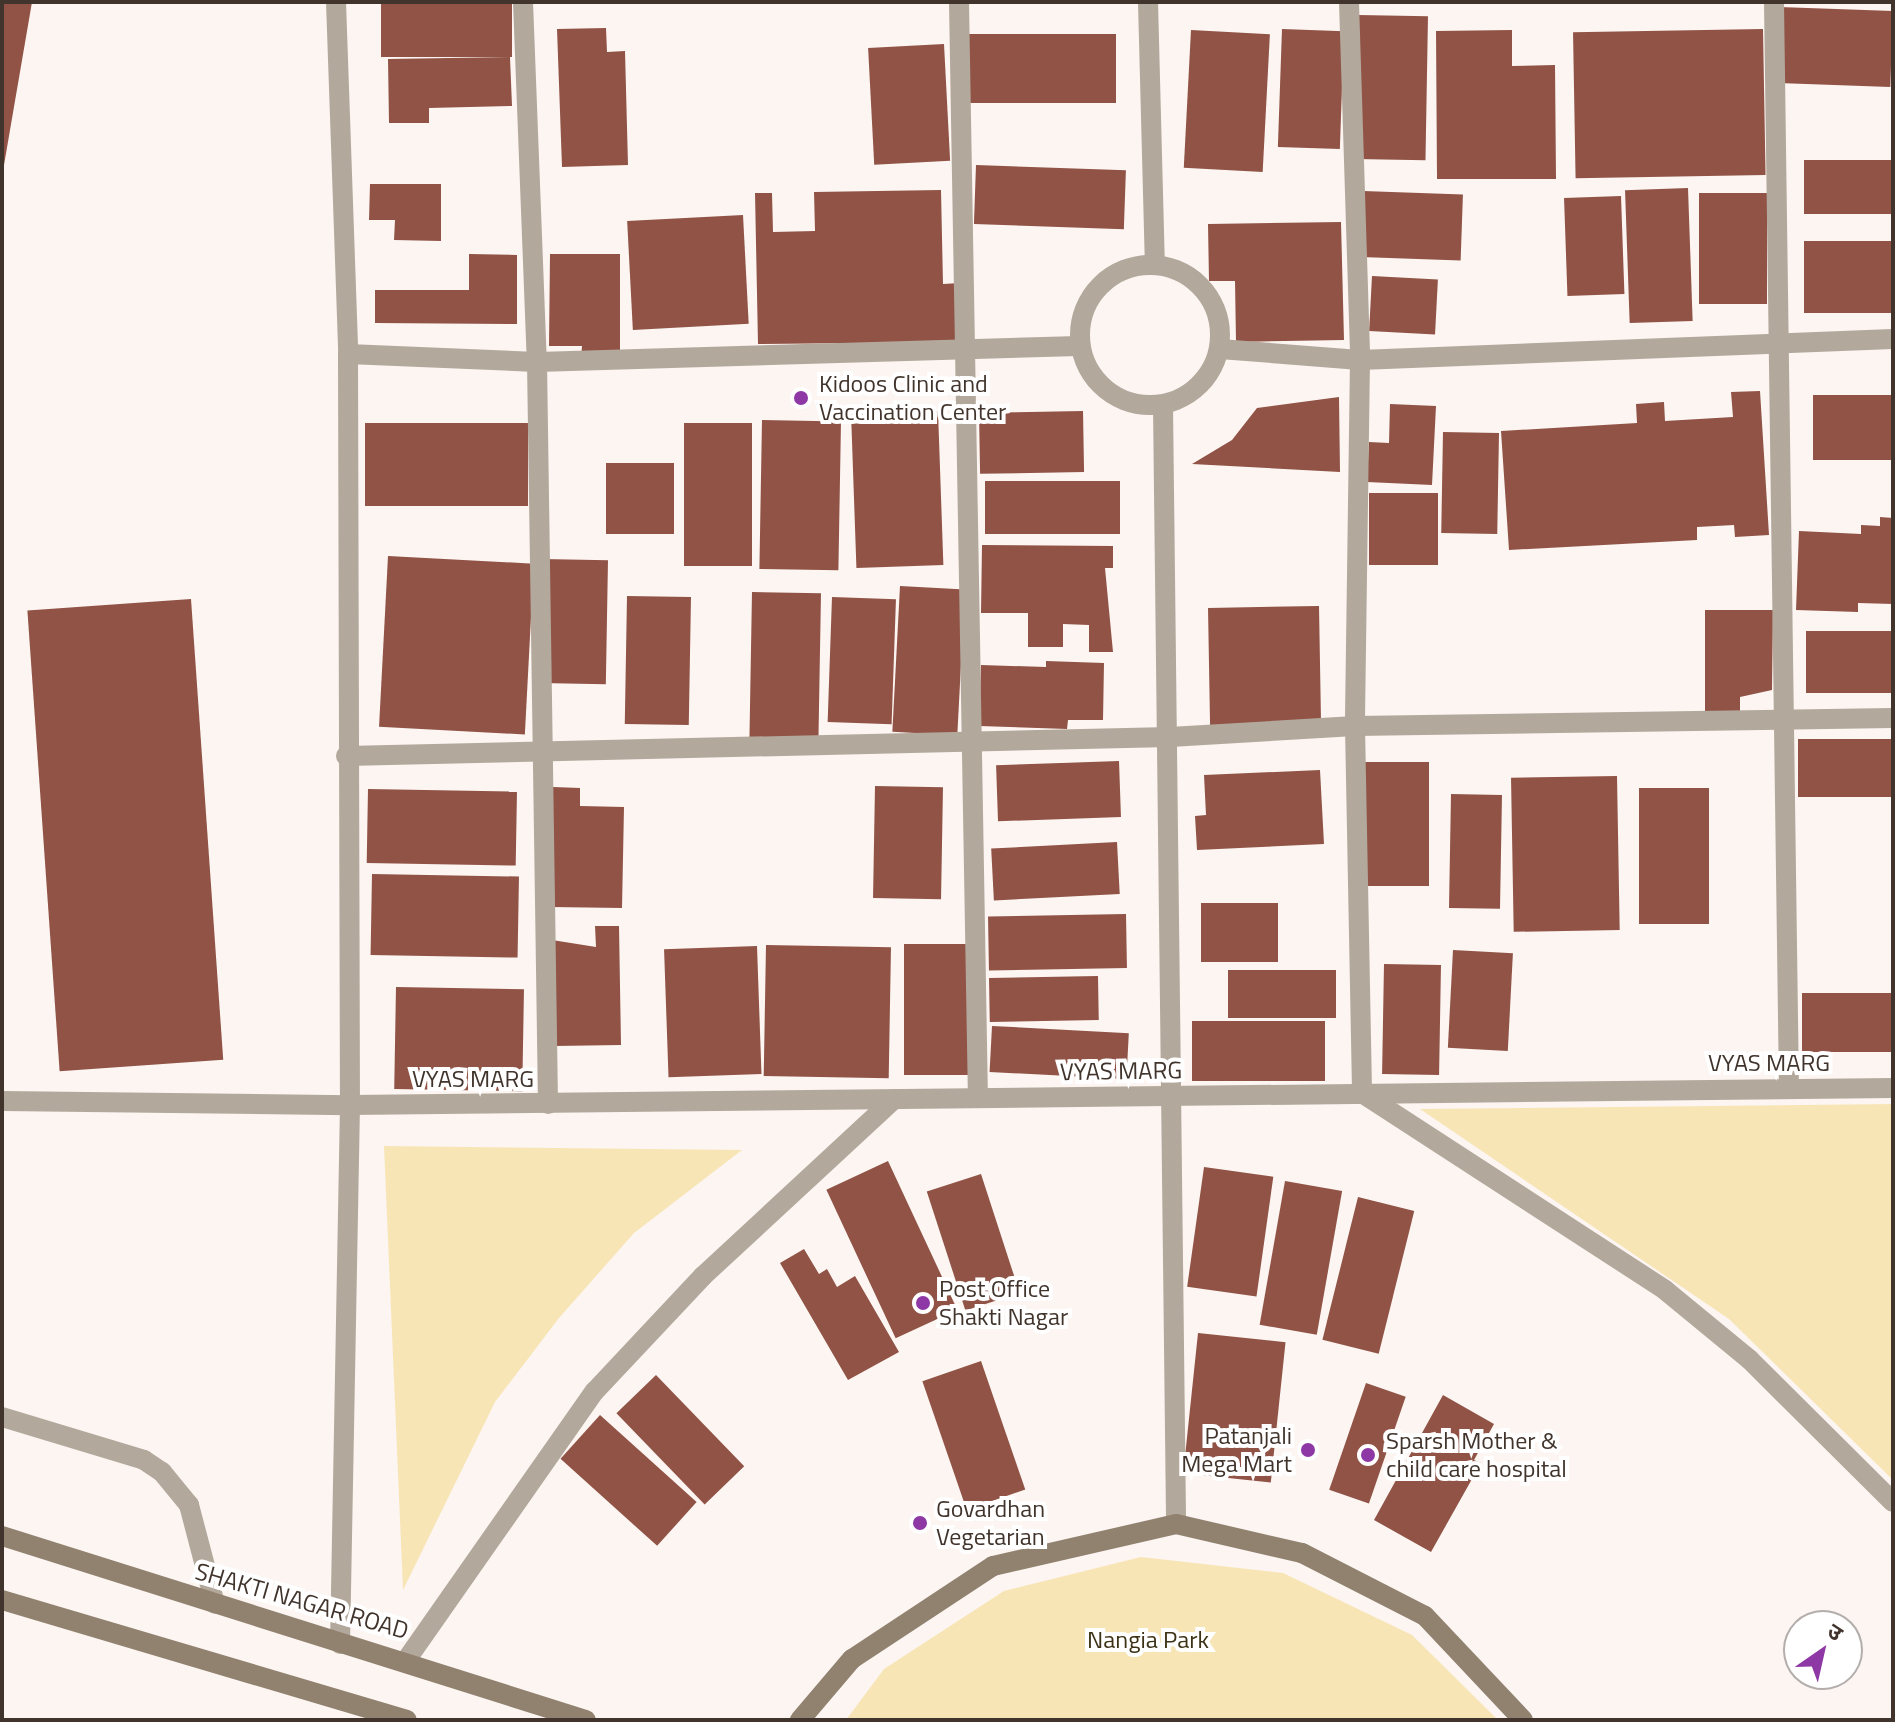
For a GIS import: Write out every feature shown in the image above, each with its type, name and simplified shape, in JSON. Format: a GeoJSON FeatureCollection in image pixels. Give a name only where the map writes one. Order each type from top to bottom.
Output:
{"type":"FeatureCollection","features":[{"type":"Feature","properties":{"kind":"street"},"geometry":{"type":"LineString","coordinates":[[336,2],[348,354],[346,756],[350,1105],[340,1644]]}},
{"type":"Feature","properties":{"kind":"street"},"geometry":{"type":"LineString","coordinates":[[523,2],[537,362],[540,753],[548,1104]]}},
{"type":"Feature","properties":{"kind":"street"},"geometry":{"type":"LineString","coordinates":[[959,2],[978,1098]]}},
{"type":"Feature","properties":{"kind":"street"},"geometry":{"type":"LineString","coordinates":[[1148,2],[1155,264]]}},
{"type":"Feature","properties":{"kind":"street"},"geometry":{"type":"LineString","coordinates":[[1349,2],[1360,360],[1355,726],[1362,1093],[1665,1290],[1749,1359],[1893,1502]]}},
{"type":"Feature","properties":{"kind":"street"},"geometry":{"type":"LineString","coordinates":[[1774,2],[1782,339],[1789,1088]]}},
{"type":"Feature","properties":{"kind":"street"},"geometry":{"type":"LineString","coordinates":[[1155,264],[1198,283],[1213,302],[1220,349],[1200,386],[1163,405],[1125,402],[1095,380],[1079,346],[1090,297],[1129,266],[1155,264]]}},
{"type":"Feature","properties":{"kind":"street"},"geometry":{"type":"LineString","coordinates":[[1220,349],[1360,360],[1782,339],[1893,339]]}},
{"type":"Feature","properties":{"kind":"street"},"geometry":{"type":"LineString","coordinates":[[348,354],[537,362],[965,352],[1079,346]]}},
{"type":"Feature","properties":{"kind":"street"},"geometry":{"type":"LineString","coordinates":[[1163,405],[1170,737],[1176,1524]]}},
{"type":"Feature","properties":{"kind":"street"},"geometry":{"type":"LineString","coordinates":[[346,756],[972,739],[1170,737],[1355,726],[1784,717],[1893,718]]}},
{"type":"Feature","properties":{"kind":"street","name":"VYAS MARG"},"geometry":{"type":"LineString","coordinates":[[2,1101],[548,1104],[1893,1088]]}},
{"type":"Feature","properties":{"kind":"street"},"geometry":{"type":"LineString","coordinates":[[407,1659],[595,1391],[703,1276],[894,1099]]}},
{"type":"Feature","properties":{"kind":"street"},"geometry":{"type":"LineString","coordinates":[[2,1417],[144,1460],[162,1472],[189,1505],[215,1604]]}},
{"type":"Feature","properties":{"kind":"street"},"geometry":{"type":"LineString","coordinates":[[800,1720],[852,1659],[993,1566],[1176,1524],[1302,1553],[1425,1616],[1523,1720]]}},
{"type":"Feature","properties":{"kind":"street","name":"SHAKTI NAGAR ROAD"},"geometry":{"type":"LineString","coordinates":[[2,1536],[340,1644],[407,1659],[586,1720]]}},
{"type":"Feature","properties":{"kind":"street"},"geometry":{"type":"LineString","coordinates":[[2,1600],[378,1715],[407,1720]]}},
{"type":"Feature","properties":{"kind":"green space"},"geometry":{"type":"Polygon","coordinates":[[[1893,1104],[1893,1480],[1729,1319],[1420,1109],[1893,1104]]]}},
{"type":"Feature","properties":{"kind":"green space"},"geometry":{"type":"Polygon","coordinates":[[[384,1146],[742,1150],[634,1233],[559,1318],[495,1402],[403,1590],[384,1146]]]}},
{"type":"Feature","properties":{"kind":"green space","name":"Nangia Park"},"geometry":{"type":"Polygon","coordinates":[[[1141,1557],[1283,1573],[1412,1635],[1498,1720],[846,1720],[884,1669],[1004,1591],[1141,1557]]]}},
{"type":"Feature","properties":{"kind":"building"},"geometry":{"type":"Polygon","coordinates":[[[2,2],[32,2],[4,165],[2,165],[2,2]]]}},
{"type":"Feature","properties":{"kind":"building"},"geometry":{"type":"Polygon","coordinates":[[[381,2],[512,2],[512,57],[381,57],[381,2]]]}},
{"type":"Feature","properties":{"kind":"building"},"geometry":{"type":"Polygon","coordinates":[[[1779,7],[1893,11],[1890,87],[1776,83],[1779,7]]]}},
{"type":"Feature","properties":{"kind":"building"},"geometry":{"type":"Polygon","coordinates":[[[1358,15],[1428,16],[1425,160],[1355,159],[1358,15]]]}},
{"type":"Feature","properties":{"kind":"building"},"geometry":{"type":"Polygon","coordinates":[[[606,28],[607,52],[625,51],[628,165],[562,167],[557,29],[606,28]]]}},
{"type":"Feature","properties":{"kind":"building"},"geometry":{"type":"Polygon","coordinates":[[[1282,29],[1344,31],[1340,149],[1278,147],[1282,29]]]}},
{"type":"Feature","properties":{"kind":"building"},"geometry":{"type":"Polygon","coordinates":[[[1763,29],[1766,175],[1576,178],[1573,32],[1763,29]]]}},
{"type":"Feature","properties":{"kind":"building"},"geometry":{"type":"Polygon","coordinates":[[[1191,30],[1270,34],[1263,172],[1184,168],[1191,30]]]}},
{"type":"Feature","properties":{"kind":"building"},"geometry":{"type":"Polygon","coordinates":[[[1512,30],[1512,66],[1555,65],[1556,179],[1437,179],[1436,31],[1512,30]]]}},
{"type":"Feature","properties":{"kind":"building"},"geometry":{"type":"Polygon","coordinates":[[[968,34],[1116,34],[1116,103],[968,103],[968,34]]]}},
{"type":"Feature","properties":{"kind":"building"},"geometry":{"type":"Polygon","coordinates":[[[944,44],[950,161],[874,165],[868,48],[944,44]]]}},
{"type":"Feature","properties":{"kind":"building"},"geometry":{"type":"Polygon","coordinates":[[[510,57],[512,106],[429,108],[429,123],[389,123],[388,59],[510,57]]]}},
{"type":"Feature","properties":{"kind":"building"},"geometry":{"type":"Polygon","coordinates":[[[1804,160],[1893,160],[1893,214],[1804,214],[1804,160]]]}},
{"type":"Feature","properties":{"kind":"building"},"geometry":{"type":"Polygon","coordinates":[[[976,165],[1126,170],[1124,229],[974,224],[976,165]]]}},
{"type":"Feature","properties":{"kind":"building"},"geometry":{"type":"Polygon","coordinates":[[[370,184],[441,184],[441,241],[394,240],[395,220],[369,220],[370,184]]]}},
{"type":"Feature","properties":{"kind":"building"},"geometry":{"type":"Polygon","coordinates":[[[1688,188],[1693,321],[1630,323],[1625,190],[1688,188]]]}},
{"type":"Feature","properties":{"kind":"building"},"geometry":{"type":"Polygon","coordinates":[[[941,190],[943,284],[960,283],[961,342],[758,344],[755,193],[772,193],[773,232],[815,231],[814,192],[941,190]]]}},
{"type":"Feature","properties":{"kind":"building"},"geometry":{"type":"Polygon","coordinates":[[[1363,191],[1463,194],[1461,260],[1361,257],[1363,191]]]}},
{"type":"Feature","properties":{"kind":"building"},"geometry":{"type":"Polygon","coordinates":[[[1699,193],[1767,193],[1767,304],[1699,304],[1699,193]]]}},
{"type":"Feature","properties":{"kind":"building"},"geometry":{"type":"Polygon","coordinates":[[[1621,196],[1624,294],[1567,296],[1564,198],[1621,196]]]}},
{"type":"Feature","properties":{"kind":"building"},"geometry":{"type":"Polygon","coordinates":[[[743,215],[749,324],[633,330],[627,221],[743,215]]]}},
{"type":"Feature","properties":{"kind":"building"},"geometry":{"type":"Polygon","coordinates":[[[1341,222],[1344,340],[1236,342],[1235,281],[1209,281],[1208,224],[1341,222]]]}},
{"type":"Feature","properties":{"kind":"building"},"geometry":{"type":"Polygon","coordinates":[[[1804,241],[1893,241],[1893,313],[1804,313],[1804,241]]]}},
{"type":"Feature","properties":{"kind":"building"},"geometry":{"type":"Polygon","coordinates":[[[469,254],[517,255],[517,324],[375,323],[375,290],[469,290],[469,254]]]}},
{"type":"Feature","properties":{"kind":"building"},"geometry":{"type":"Polygon","coordinates":[[[550,254],[620,254],[620,359],[581,359],[582,346],[549,346],[550,254]]]}},
{"type":"Feature","properties":{"kind":"building"},"geometry":{"type":"Polygon","coordinates":[[[1372,276],[1438,279],[1435,334],[1369,331],[1372,276]]]}},
{"type":"Feature","properties":{"kind":"building"},"geometry":{"type":"Polygon","coordinates":[[[1760,391],[1769,535],[1735,537],[1734,525],[1697,527],[1697,540],[1509,550],[1501,431],[1637,423],[1636,404],[1664,402],[1665,421],[1733,417],[1731,392],[1760,391]]]}},
{"type":"Feature","properties":{"kind":"building"},"geometry":{"type":"Polygon","coordinates":[[[1813,395],[1893,395],[1893,460],[1813,460],[1813,395]]]}},
{"type":"Feature","properties":{"kind":"building"},"geometry":{"type":"Polygon","coordinates":[[[1339,397],[1340,472],[1192,464],[1232,440],[1257,408],[1339,397]]]}},
{"type":"Feature","properties":{"kind":"building"},"geometry":{"type":"Polygon","coordinates":[[[1390,404],[1436,406],[1432,485],[1367,482],[1369,442],[1389,443],[1390,404]]]}},
{"type":"Feature","properties":{"kind":"building"},"geometry":{"type":"Polygon","coordinates":[[[938,411],[943,565],[856,568],[851,414],[938,411]]]}},
{"type":"Feature","properties":{"kind":"building"},"geometry":{"type":"Polygon","coordinates":[[[1083,411],[1084,472],[980,474],[979,413],[1083,411]]]}},
{"type":"Feature","properties":{"kind":"building"},"geometry":{"type":"Polygon","coordinates":[[[762,420],[841,421],[838,570],[759,569],[762,420]]]}},
{"type":"Feature","properties":{"kind":"building"},"geometry":{"type":"Polygon","coordinates":[[[365,423],[528,423],[528,506],[365,506],[365,423]]]}},
{"type":"Feature","properties":{"kind":"building"},"geometry":{"type":"Polygon","coordinates":[[[684,423],[752,423],[752,566],[684,566],[684,423]]]}},
{"type":"Feature","properties":{"kind":"building"},"geometry":{"type":"Polygon","coordinates":[[[1443,432],[1499,433],[1497,534],[1441,533],[1443,432]]]}},
{"type":"Feature","properties":{"kind":"building"},"geometry":{"type":"Polygon","coordinates":[[[606,463],[674,463],[674,534],[606,534],[606,463]]]}},
{"type":"Feature","properties":{"kind":"building"},"geometry":{"type":"Polygon","coordinates":[[[985,481],[1120,481],[1120,534],[985,534],[985,481]]]}},
{"type":"Feature","properties":{"kind":"building"},"geometry":{"type":"Polygon","coordinates":[[[1369,493],[1438,493],[1438,565],[1369,565],[1369,493]]]}},
{"type":"Feature","properties":{"kind":"building"},"geometry":{"type":"Polygon","coordinates":[[[1880,517],[1893,518],[1893,604],[1858,603],[1858,612],[1796,610],[1799,531],[1861,534],[1861,525],[1880,526],[1880,517]]]}},
{"type":"Feature","properties":{"kind":"building"},"geometry":{"type":"Polygon","coordinates":[[[982,545],[1113,546],[1113,568],[1105,568],[1113,652],[1089,652],[1089,625],[1063,624],[1063,647],[1028,647],[1028,613],[981,613],[982,545]]]}},
{"type":"Feature","properties":{"kind":"building"},"geometry":{"type":"Polygon","coordinates":[[[388,556],[534,564],[525,734],[379,727],[388,556]]]}},
{"type":"Feature","properties":{"kind":"building"},"geometry":{"type":"Polygon","coordinates":[[[542,559],[608,560],[606,684],[540,683],[542,559]]]}},
{"type":"Feature","properties":{"kind":"building"},"geometry":{"type":"Polygon","coordinates":[[[900,586],[965,589],[957,735],[892,732],[900,586]]]}},
{"type":"Feature","properties":{"kind":"building"},"geometry":{"type":"Polygon","coordinates":[[[752,592],[821,593],[818,738],[749,737],[752,592]]]}},
{"type":"Feature","properties":{"kind":"building"},"geometry":{"type":"Polygon","coordinates":[[[627,596],[691,597],[689,725],[625,724],[627,596]]]}},
{"type":"Feature","properties":{"kind":"building"},"geometry":{"type":"Polygon","coordinates":[[[832,597],[896,599],[892,724],[828,722],[832,597]]]}},
{"type":"Feature","properties":{"kind":"building"},"geometry":{"type":"Polygon","coordinates":[[[191,599],[223,1060],[60,1071],[27,610],[191,599]]]}},
{"type":"Feature","properties":{"kind":"building"},"geometry":{"type":"Polygon","coordinates":[[[1319,606],[1321,725],[1210,727],[1208,608],[1319,606]]]}},
{"type":"Feature","properties":{"kind":"building"},"geometry":{"type":"Polygon","coordinates":[[[1705,610],[1773,610],[1772,690],[1740,697],[1740,716],[1705,716],[1705,610]]]}},
{"type":"Feature","properties":{"kind":"building"},"geometry":{"type":"Polygon","coordinates":[[[1806,631],[1893,631],[1893,693],[1806,693],[1806,631]]]}},
{"type":"Feature","properties":{"kind":"building"},"geometry":{"type":"Polygon","coordinates":[[[1046,661],[1104,663],[1103,720],[1068,720],[1067,729],[979,726],[981,665],[1046,667],[1046,661]]]}},
{"type":"Feature","properties":{"kind":"building"},"geometry":{"type":"Polygon","coordinates":[[[1798,739],[1893,739],[1893,797],[1798,797],[1798,739]]]}},
{"type":"Feature","properties":{"kind":"building"},"geometry":{"type":"Polygon","coordinates":[[[1119,761],[1121,817],[998,821],[996,765],[1119,761]]]}},
{"type":"Feature","properties":{"kind":"building"},"geometry":{"type":"Polygon","coordinates":[[[1363,762],[1429,762],[1429,886],[1363,886],[1363,762]]]}},
{"type":"Feature","properties":{"kind":"building"},"geometry":{"type":"Polygon","coordinates":[[[1320,770],[1324,844],[1197,850],[1195,816],[1206,815],[1204,775],[1320,770]]]}},
{"type":"Feature","properties":{"kind":"building"},"geometry":{"type":"Polygon","coordinates":[[[1617,776],[1620,930],[1514,932],[1511,778],[1617,776]]]}},
{"type":"Feature","properties":{"kind":"building"},"geometry":{"type":"Polygon","coordinates":[[[875,786],[943,787],[941,899],[873,898],[875,786]]]}},
{"type":"Feature","properties":{"kind":"building"},"geometry":{"type":"Polygon","coordinates":[[[553,787],[580,788],[580,806],[624,807],[622,908],[551,907],[553,787]]]}},
{"type":"Feature","properties":{"kind":"building"},"geometry":{"type":"Polygon","coordinates":[[[1639,788],[1709,788],[1709,924],[1639,924],[1639,788]]]}},
{"type":"Feature","properties":{"kind":"building"},"geometry":{"type":"Polygon","coordinates":[[[368,789],[517,792],[516,866],[367,863],[368,789]]]}},
{"type":"Feature","properties":{"kind":"building"},"geometry":{"type":"Polygon","coordinates":[[[1451,794],[1502,795],[1500,909],[1449,908],[1451,794]]]}},
{"type":"Feature","properties":{"kind":"building"},"geometry":{"type":"Polygon","coordinates":[[[1117,842],[1120,894],[994,901],[991,849],[1117,842]]]}},
{"type":"Feature","properties":{"kind":"building"},"geometry":{"type":"Polygon","coordinates":[[[372,874],[519,877],[518,958],[371,955],[372,874]]]}},
{"type":"Feature","properties":{"kind":"building"},"geometry":{"type":"Polygon","coordinates":[[[1201,903],[1278,903],[1278,962],[1201,962],[1201,903]]]}},
{"type":"Feature","properties":{"kind":"building"},"geometry":{"type":"Polygon","coordinates":[[[1126,914],[1127,968],[989,970],[988,916],[1126,914]]]}},
{"type":"Feature","properties":{"kind":"building"},"geometry":{"type":"Polygon","coordinates":[[[595,926],[619,926],[621,1045],[554,1046],[552,940],[596,947],[595,926]]]}},
{"type":"Feature","properties":{"kind":"building"},"geometry":{"type":"Polygon","coordinates":[[[904,944],[969,944],[969,1075],[904,1075],[904,944]]]}},
{"type":"Feature","properties":{"kind":"building"},"geometry":{"type":"Polygon","coordinates":[[[766,945],[891,947],[889,1078],[764,1076],[766,945]]]}},
{"type":"Feature","properties":{"kind":"building"},"geometry":{"type":"Polygon","coordinates":[[[757,946],[761,1074],[669,1077],[664,949],[757,946]]]}},
{"type":"Feature","properties":{"kind":"building"},"geometry":{"type":"Polygon","coordinates":[[[1453,950],[1513,953],[1508,1051],[1448,1048],[1453,950]]]}},
{"type":"Feature","properties":{"kind":"building"},"geometry":{"type":"Polygon","coordinates":[[[1384,964],[1441,965],[1439,1075],[1382,1074],[1384,964]]]}},
{"type":"Feature","properties":{"kind":"building"},"geometry":{"type":"Polygon","coordinates":[[[1228,970],[1336,970],[1336,1018],[1228,1018],[1228,970]]]}},
{"type":"Feature","properties":{"kind":"building"},"geometry":{"type":"Polygon","coordinates":[[[1098,976],[1099,1020],[990,1022],[989,978],[1098,976]]]}},
{"type":"Feature","properties":{"kind":"building"},"geometry":{"type":"Polygon","coordinates":[[[396,987],[524,989],[522,1091],[394,1089],[396,987]]]}},
{"type":"Feature","properties":{"kind":"building"},"geometry":{"type":"Polygon","coordinates":[[[1802,993],[1893,993],[1893,1052],[1802,1052],[1802,993]]]}},
{"type":"Feature","properties":{"kind":"building"},"geometry":{"type":"Polygon","coordinates":[[[1192,1021],[1325,1021],[1325,1081],[1192,1081],[1192,1021]]]}},
{"type":"Feature","properties":{"kind":"building"},"geometry":{"type":"Polygon","coordinates":[[[992,1026],[1129,1033],[1126,1079],[990,1072],[992,1026]]]}},
{"type":"Feature","properties":{"kind":"building"},"geometry":{"type":"Polygon","coordinates":[[[888,1161],[957,1310],[896,1338],[826,1190],[888,1161]]]}},
{"type":"Feature","properties":{"kind":"building"},"geometry":{"type":"Polygon","coordinates":[[[1204,1167],[1273,1177],[1256,1297],[1187,1287],[1204,1167]]]}},
{"type":"Feature","properties":{"kind":"building"},"geometry":{"type":"Polygon","coordinates":[[[981,1174],[1020,1293],[965,1310],[927,1192],[981,1174]]]}},
{"type":"Feature","properties":{"kind":"building"},"geometry":{"type":"Polygon","coordinates":[[[1285,1181],[1342,1191],[1317,1335],[1260,1325],[1285,1181]]]}},
{"type":"Feature","properties":{"kind":"building"},"geometry":{"type":"Polygon","coordinates":[[[1358,1197],[1414,1211],[1379,1354],[1322,1340],[1358,1197]]]}},
{"type":"Feature","properties":{"kind":"building"},"geometry":{"type":"Polygon","coordinates":[[[804,1249],[819,1274],[827,1269],[837,1287],[855,1276],[899,1352],[848,1380],[780,1263],[804,1249]]]}},
{"type":"Feature","properties":{"kind":"building"},"geometry":{"type":"Polygon","coordinates":[[[1198,1333],[1286,1342],[1271,1482],[1183,1473],[1198,1333]]]}},
{"type":"Feature","properties":{"kind":"building"},"geometry":{"type":"Polygon","coordinates":[[[981,1361],[1025,1490],[967,1510],[922,1381],[981,1361]]]}},
{"type":"Feature","properties":{"kind":"building"},"geometry":{"type":"Polygon","coordinates":[[[656,1375],[744,1466],[705,1505],[616,1413],[656,1375]]]}},
{"type":"Feature","properties":{"kind":"building"},"geometry":{"type":"Polygon","coordinates":[[[1366,1383],[1406,1397],[1369,1504],[1329,1490],[1366,1383]]]}},
{"type":"Feature","properties":{"kind":"building"},"geometry":{"type":"Polygon","coordinates":[[[1443,1395],[1494,1424],[1474,1460],[1481,1463],[1431,1552],[1374,1520],[1443,1395]]]}},
{"type":"Feature","properties":{"kind":"building"},"geometry":{"type":"Polygon","coordinates":[[[600,1415],[697,1502],[657,1546],[561,1459],[600,1415]]]}},
{"type":"Feature","properties":{"kind":"place","name":"Kidoos Clinic and Vaccination Center"},"geometry":{"type":"Point","coordinates":[801,398]}},
{"type":"Feature","properties":{"kind":"place","name":"Post Office Shakti Nagar"},"geometry":{"type":"Point","coordinates":[923,1303]}},
{"type":"Feature","properties":{"kind":"place","name":"Patanjali Mega Mart"},"geometry":{"type":"Point","coordinates":[1308,1450]}},
{"type":"Feature","properties":{"kind":"place","name":"Sparsh Mother & child care hospital"},"geometry":{"type":"Point","coordinates":[1368,1455]}},
{"type":"Feature","properties":{"kind":"place","name":"Govardhan Vegetarian"},"geometry":{"type":"Point","coordinates":[920,1523]}}]}
